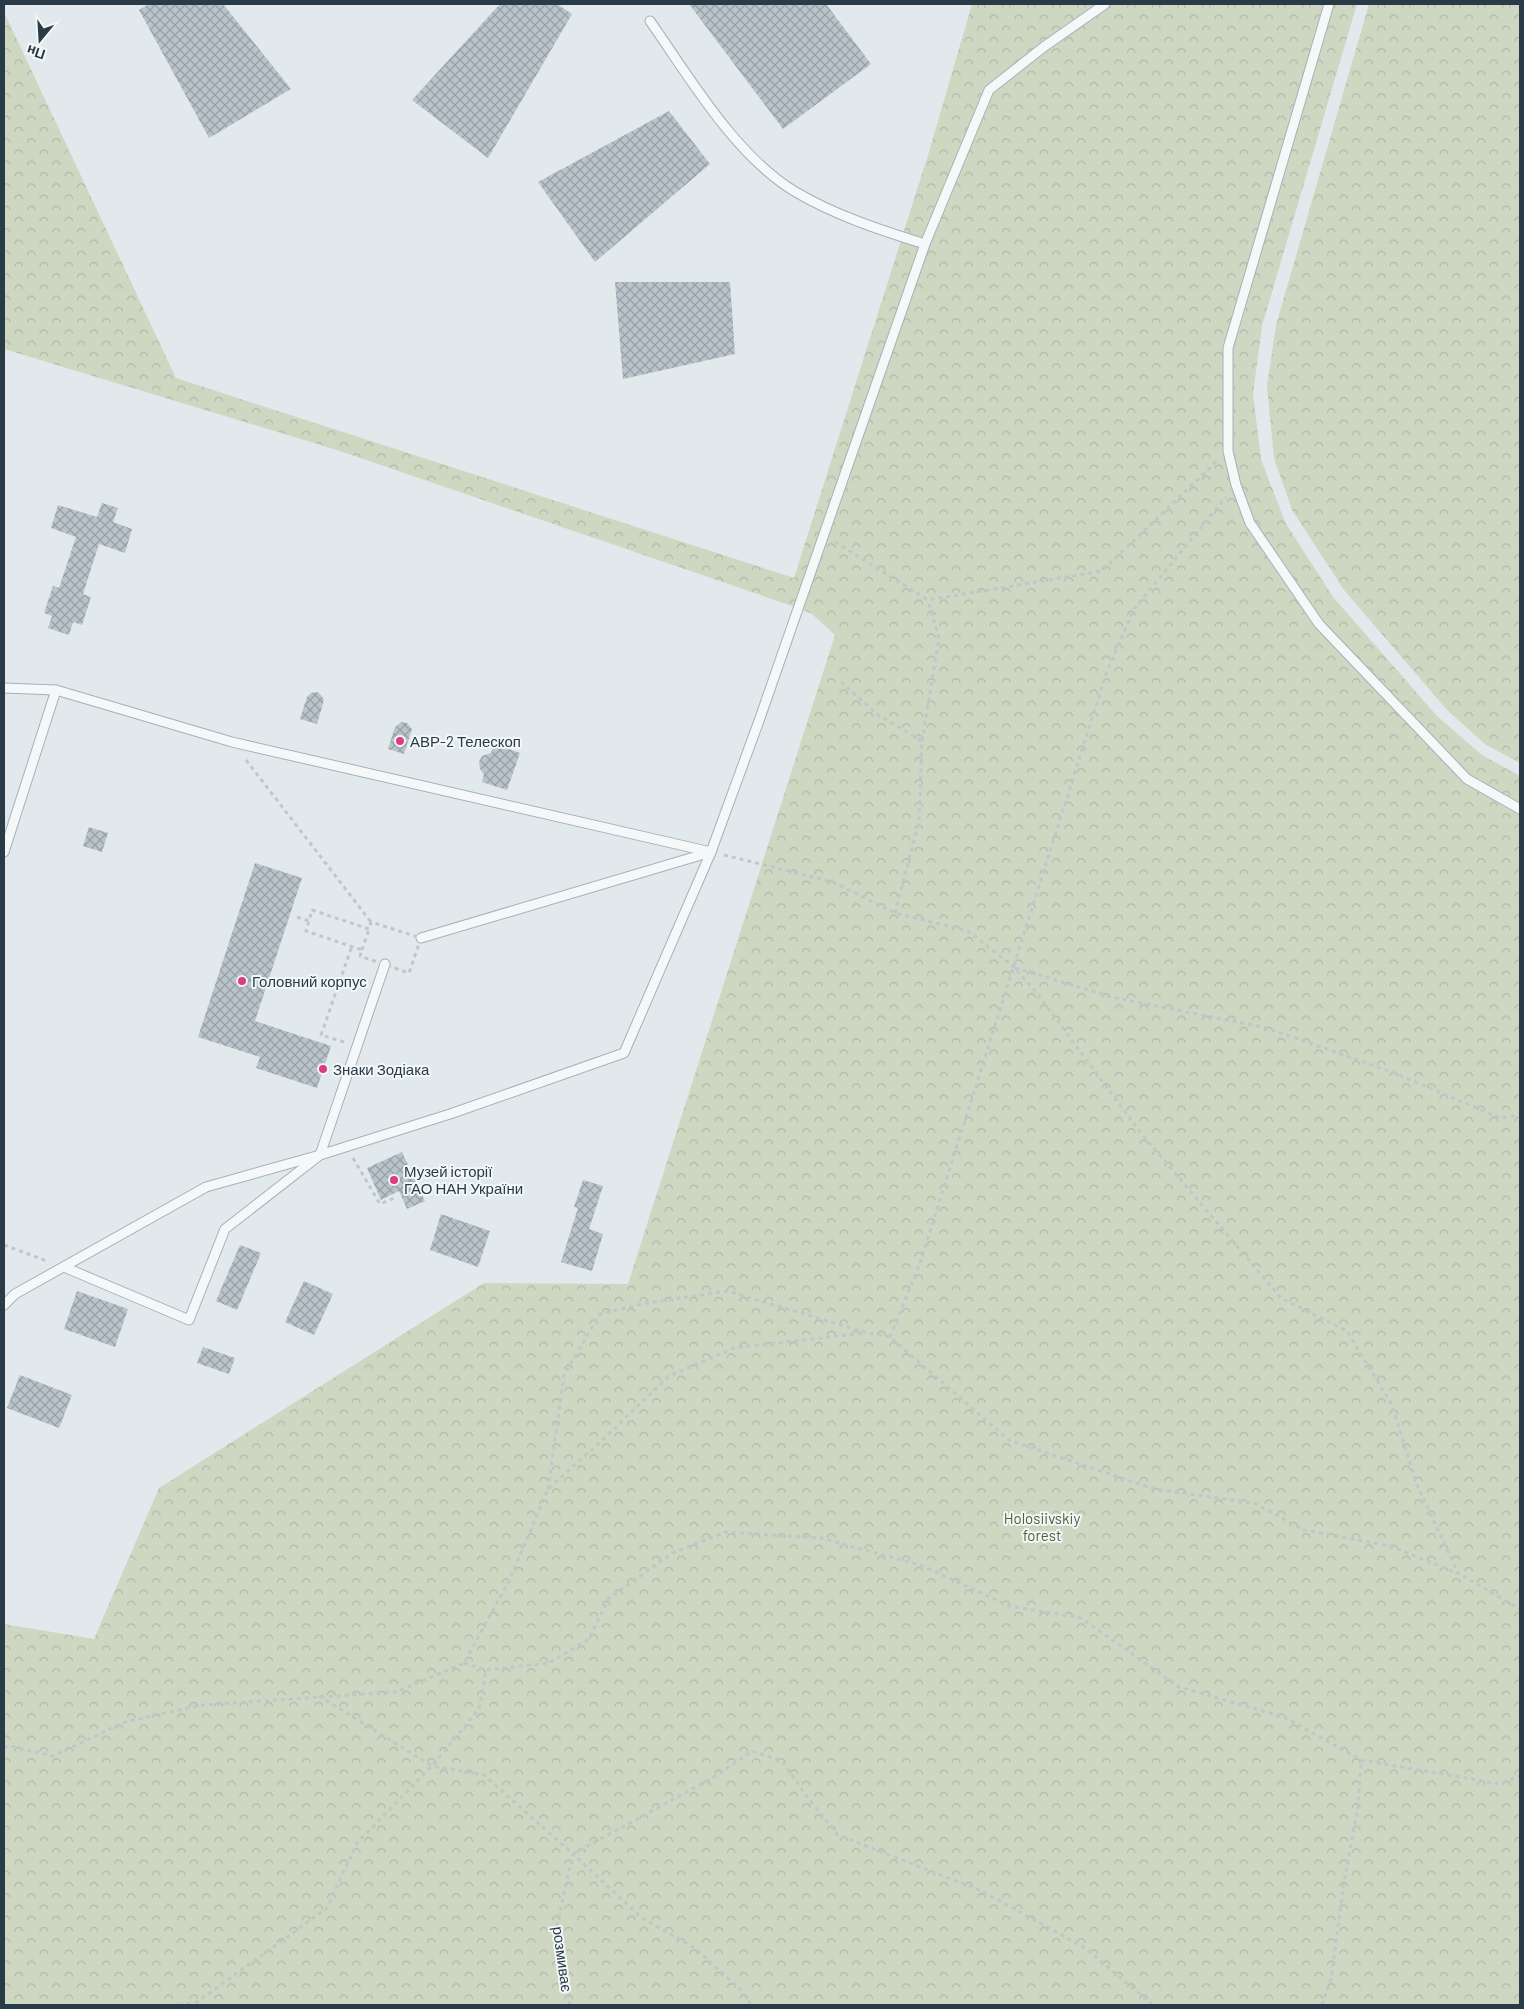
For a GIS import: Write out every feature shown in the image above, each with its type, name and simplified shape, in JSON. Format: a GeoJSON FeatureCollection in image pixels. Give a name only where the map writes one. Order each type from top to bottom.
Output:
{"type":"FeatureCollection","features":[{"type":"Feature","properties":{"kind":"lane"},"geometry":{"type":"LineString","coordinates":[[4,1306],[15,1294],[206,1187],[320,1155],[450,1114],[624,1053],[711,852],[760,718],[924,244],[989,90],[1045,46],[1104,4]]}},
{"type":"Feature","properties":{"kind":"lane"},"geometry":{"type":"LineString","coordinates":[[1329,4],[1228,348],[1228,451],[1236,485],[1250,523],[1319,624],[1467,779],[1520,809]]}},
{"type":"Feature","properties":{"kind":"lane"},"geometry":{"type":"LineString","coordinates":[[650,21],[728,131],[760,164],[794,190],[836,212],[878,229],[924,244]]}},
{"type":"Feature","properties":{"kind":"lane"},"geometry":{"type":"LineString","coordinates":[[4,688],[56,690],[232,742],[711,852]]}},
{"type":"Feature","properties":{"kind":"lane"},"geometry":{"type":"LineString","coordinates":[[4,852],[56,690]]}},
{"type":"Feature","properties":{"kind":"lane"},"geometry":{"type":"LineString","coordinates":[[420,938],[711,852]]}},
{"type":"Feature","properties":{"kind":"lane"},"geometry":{"type":"LineString","coordinates":[[64,1267],[189,1320],[225,1229],[320,1155],[385,964]]}},
{"type":"Feature","properties":{"kind":"path"},"geometry":{"type":"LineString","coordinates":[[824,535],[928,600],[1102,571],[1228,451]]}},
{"type":"Feature","properties":{"kind":"path"},"geometry":{"type":"LineString","coordinates":[[890,1337],[920,1263],[1106,674],[1134,609],[1236,485]]}},
{"type":"Feature","properties":{"kind":"path"},"geometry":{"type":"LineString","coordinates":[[895,913],[919,821],[922,741],[938,638],[928,600]]}},
{"type":"Feature","properties":{"kind":"path"},"geometry":{"type":"LineString","coordinates":[[841,682],[877,714],[922,741]]}},
{"type":"Feature","properties":{"kind":"path"},"geometry":{"type":"LineString","coordinates":[[232,742],[371,922],[420,938],[409,972],[360,956],[371,922]]}},
{"type":"Feature","properties":{"kind":"path"},"geometry":{"type":"LineString","coordinates":[[711,852],[833,882],[895,913],[968,932],[1014,967],[1039,996],[1140,1132],[1281,1298],[1347,1331],[1392,1405],[1417,1485],[1458,1573]]}},
{"type":"Feature","properties":{"kind":"path"},"geometry":{"type":"LineString","coordinates":[[362,950],[306,931],[312,910],[369,929]]}},
{"type":"Feature","properties":{"kind":"path"},"geometry":{"type":"LineString","coordinates":[[296,917],[309,921]]}},
{"type":"Feature","properties":{"kind":"path"},"geometry":{"type":"LineString","coordinates":[[352,946],[321,1035],[357,1046]]}},
{"type":"Feature","properties":{"kind":"path"},"geometry":{"type":"LineString","coordinates":[[1014,967],[1116,998],[1267,1028],[1392,1072],[1500,1118],[1520,1114]]}},
{"type":"Feature","properties":{"kind":"path"},"geometry":{"type":"LineString","coordinates":[[346,1147],[380,1204],[397,1197]]}},
{"type":"Feature","properties":{"kind":"path"},"geometry":{"type":"LineString","coordinates":[[4,1245],[64,1267]]}},
{"type":"Feature","properties":{"kind":"path"},"geometry":{"type":"LineString","coordinates":[[4,1748],[10,1746],[53,1756],[125,1722],[201,1705],[396,1692],[464,1663],[509,1581],[548,1489],[564,1375],[600,1314],[647,1303],[727,1291],[868,1333],[890,1337],[1009,1440],[1154,1489],[1254,1503],[1304,1530],[1390,1546],[1458,1573],[1520,1610]]}},
{"type":"Feature","properties":{"kind":"path"},"geometry":{"type":"LineString","coordinates":[[548,1489],[669,1376],[734,1348],[868,1333]]}},
{"type":"Feature","properties":{"kind":"path"},"geometry":{"type":"LineString","coordinates":[[464,1663],[486,1670],[549,1663],[589,1639],[609,1598],[674,1552],[726,1532],[822,1538],[923,1566],[1009,1606],[1081,1618],[1179,1687],[1284,1717],[1361,1760],[1500,1784],[1520,1776]]}},
{"type":"Feature","properties":{"kind":"path"},"geometry":{"type":"LineString","coordinates":[[178,2005],[197,2002],[327,1908],[356,1843],[432,1766],[479,1709],[486,1670]]}},
{"type":"Feature","properties":{"kind":"path"},"geometry":{"type":"LineString","coordinates":[[319,1696],[432,1766],[484,1775],[574,1854],[642,1918],[695,1948],[742,1991],[751,2005]]}},
{"type":"Feature","properties":{"kind":"path"},"geometry":{"type":"LineString","coordinates":[[574,1854],[714,1777],[752,1751],[782,1762],[838,1835],[982,1891],[1085,1948],[1153,2005]]}},
{"type":"Feature","properties":{"kind":"path"},"geometry":{"type":"LineString","coordinates":[[1322,2005],[1330,1978],[1344,1882],[1358,1808],[1361,1760]]}},
{"type":"Feature","properties":{"kind":"path","name":"розмиває"},"geometry":{"type":"LineString","coordinates":[[570,2005],[557,1924],[574,1854]]}},
{"type":"Feature","properties":{"kind":"green space","name":"Holosiivskiy forest"},"geometry":{"type":"Polygon","coordinates":[[[972,4],[1357,4],[1262,326],[1253,394],[1261,459],[1285,522],[1333,597],[1437,716],[1482,755],[1520,776],[1520,2005],[4,2005],[4,1624],[94,1639],[159,1488],[484,1283],[628,1284],[835,635],[812,614],[798,608],[337,450],[4,349],[4,12],[176,378],[794,578],[929,152],[972,4]]]}},
{"type":"Feature","properties":{"kind":"green space"},"geometry":{"type":"Polygon","coordinates":[[[1369,4],[1520,4],[1520,763],[1486,745],[1447,710],[1344,590],[1292,510],[1274,458],[1267,386],[1276,325],[1369,4]]]}},
{"type":"Feature","properties":{"kind":"building"},"geometry":{"type":"Polygon","coordinates":[[[149,4],[223,4],[291,89],[209,138],[139,10],[149,4]]]}},
{"type":"Feature","properties":{"kind":"building"},"geometry":{"type":"Polygon","coordinates":[[[500,4],[557,4],[572,14],[488,158],[412,100],[500,4]]]}},
{"type":"Feature","properties":{"kind":"building"},"geometry":{"type":"Polygon","coordinates":[[[689,4],[826,4],[871,64],[783,129],[689,4]]]}},
{"type":"Feature","properties":{"kind":"building"},"geometry":{"type":"Polygon","coordinates":[[[669,111],[710,164],[595,262],[538,182],[669,111]]]}},
{"type":"Feature","properties":{"kind":"building"},"geometry":{"type":"Polygon","coordinates":[[[615,282],[730,282],[735,354],[623,379],[615,282]]]}},
{"type":"Feature","properties":{"kind":"building"},"geometry":{"type":"Polygon","coordinates":[[[102,503],[118,508],[113,522],[132,529],[125,553],[99,544],[83,594],[91,597],[82,625],[73,622],[69,635],[48,628],[52,616],[44,613],[53,586],[59,588],[76,537],[51,528],[58,505],[97,517],[102,503]]]}},
{"type":"Feature","properties":{"kind":"building"},"geometry":{"type":"Polygon","coordinates":[[[317,692],[324,700],[317,724],[300,719],[307,697],[311,693],[317,692]]]}},
{"type":"Feature","properties":{"kind":"building","name":"АВР-2 Телескоп"},"geometry":{"type":"Polygon","coordinates":[[[401,722],[407,723],[412,729],[404,754],[388,749],[395,727],[401,722]]]}},
{"type":"Feature","properties":{"kind":"building"},"geometry":{"type":"Polygon","coordinates":[[[494,744],[520,753],[507,790],[482,782],[484,774],[480,769],[479,762],[482,756],[491,753],[494,744]]]}},
{"type":"Feature","properties":{"kind":"building"},"geometry":{"type":"Polygon","coordinates":[[[89,827],[108,833],[102,852],[83,846],[89,827]]]}},
{"type":"Feature","properties":{"kind":"building","name":"Головний корпус"},"geometry":{"type":"Polygon","coordinates":[[[255,863],[302,878],[255,1021],[331,1046],[317,1088],[256,1068],[260,1057],[198,1037],[255,863]]]}},
{"type":"Feature","properties":{"kind":"building","name":"Музей історії ГАО НАН України"},"geometry":{"type":"Polygon","coordinates":[[[402,1152],[425,1201],[407,1209],[399,1191],[381,1200],[367,1168],[402,1152]]]}},
{"type":"Feature","properties":{"kind":"building"},"geometry":{"type":"Polygon","coordinates":[[[583,1180],[603,1186],[589,1229],[603,1234],[592,1271],[561,1262],[578,1208],[574,1207],[583,1180]]]}},
{"type":"Feature","properties":{"kind":"building"},"geometry":{"type":"Polygon","coordinates":[[[441,1214],[490,1231],[478,1267],[430,1250],[441,1214]]]}},
{"type":"Feature","properties":{"kind":"building"},"geometry":{"type":"Polygon","coordinates":[[[240,1245],[261,1253],[237,1310],[216,1301],[240,1245]]]}},
{"type":"Feature","properties":{"kind":"building"},"geometry":{"type":"Polygon","coordinates":[[[304,1281],[333,1294],[314,1335],[285,1322],[304,1281]]]}},
{"type":"Feature","properties":{"kind":"building"},"geometry":{"type":"Polygon","coordinates":[[[77,1291],[128,1309],[115,1347],[64,1329],[77,1291]]]}},
{"type":"Feature","properties":{"kind":"building"},"geometry":{"type":"Polygon","coordinates":[[[203,1347],[235,1358],[229,1374],[197,1363],[203,1347]]]}},
{"type":"Feature","properties":{"kind":"building"},"geometry":{"type":"Polygon","coordinates":[[[20,1375],[72,1395],[59,1428],[7,1408],[20,1375]]]}},
{"type":"Feature","properties":{"kind":"place","name":"АВР-2 Телескоп"},"geometry":{"type":"Point","coordinates":[400,741]}},
{"type":"Feature","properties":{"kind":"place","name":"Головний корпус"},"geometry":{"type":"Point","coordinates":[242,981]}},
{"type":"Feature","properties":{"kind":"place","name":"Знаки Зодіака"},"geometry":{"type":"Point","coordinates":[323,1069]}},
{"type":"Feature","properties":{"kind":"place","name":"Музей історії ГАО НАН України"},"geometry":{"type":"Point","coordinates":[394,1180]}}]}
